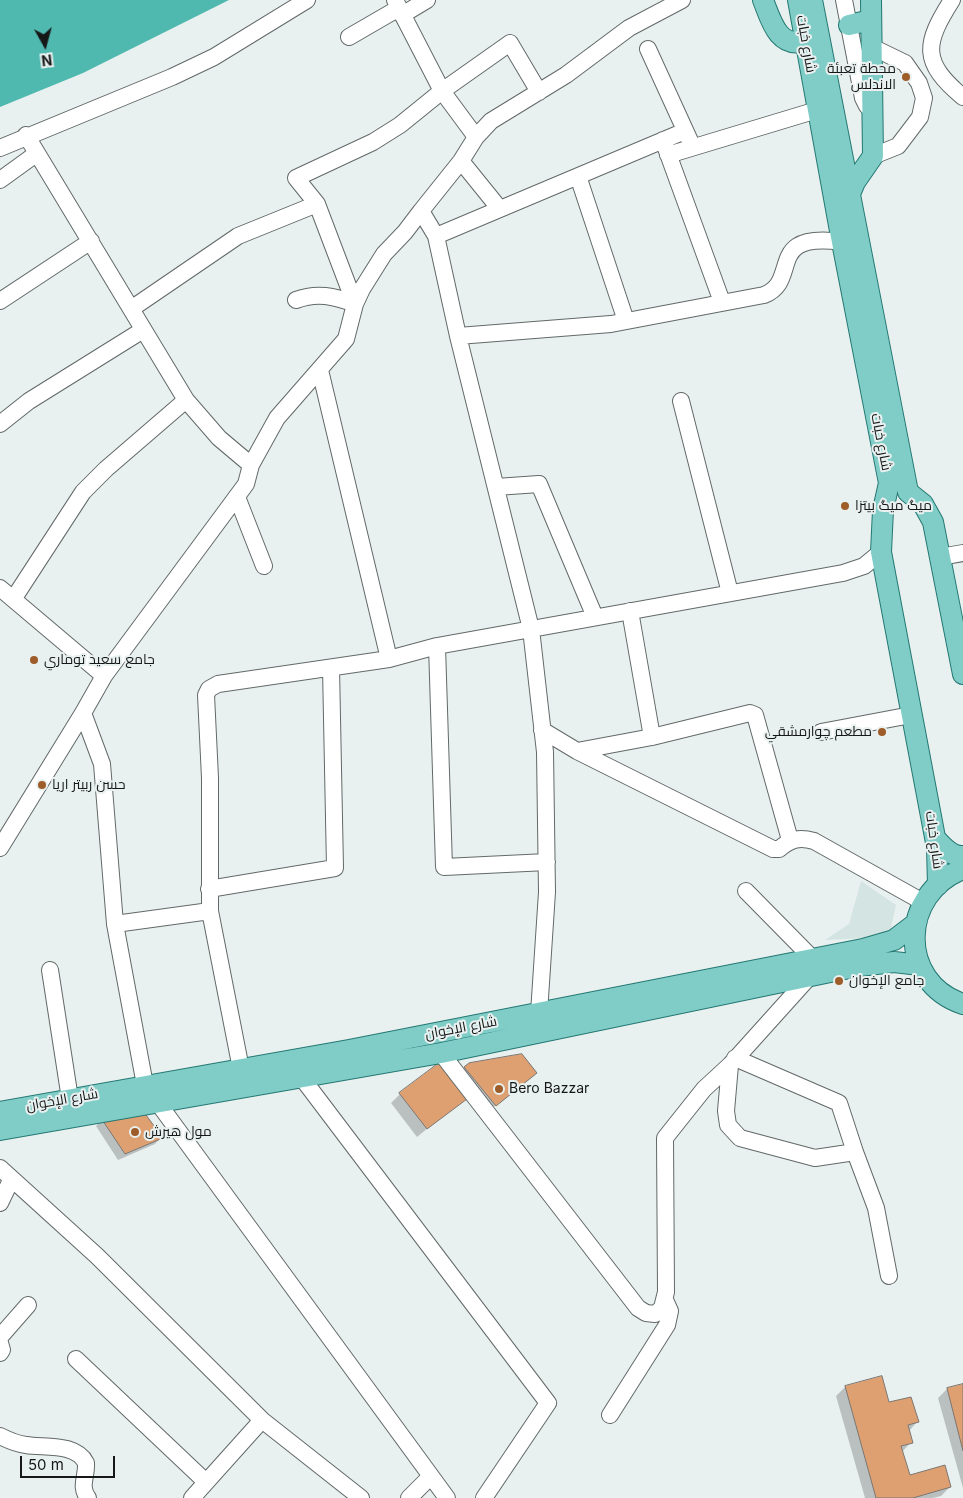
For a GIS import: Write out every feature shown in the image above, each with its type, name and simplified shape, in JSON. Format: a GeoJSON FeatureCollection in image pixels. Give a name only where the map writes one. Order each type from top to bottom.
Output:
{"type":"FeatureCollection","features":[{"type":"Feature","properties":{"kind":"main road"},"geometry":{"type":"LineString","coordinates":[[763,0],[780,36],[789,42],[812,39]]}},
{"type":"Feature","properties":{"kind":"main road","name":"شارع خبات"},"geometry":{"type":"LineString","coordinates":[[798,0],[812,39],[841,143],[908,492],[918,498],[928,511],[933,522],[963,674]]}},
{"type":"Feature","properties":{"kind":"main road","name":"شارع خبات"},"geometry":{"type":"LineString","coordinates":[[812,0],[812,39],[817,110],[889,483],[883,510],[880,552],[936,839],[938,885]]}},
{"type":"Feature","properties":{"kind":"main road"},"geometry":{"type":"LineString","coordinates":[[850,194],[873,150],[871,0]]}},
{"type":"Feature","properties":{"kind":"main road"},"geometry":{"type":"LineString","coordinates":[[849,25],[871,20]]}},
{"type":"Feature","properties":{"kind":"main road"},"geometry":{"type":"LineString","coordinates":[[841,143],[873,150]]}},
{"type":"Feature","properties":{"kind":"main road"},"geometry":{"type":"LineString","coordinates":[[936,839],[945,850],[958,856],[963,856]]}},
{"type":"Feature","properties":{"kind":"main road"},"geometry":{"type":"LineString","coordinates":[[960,1007],[934,987],[920,965],[915,945],[915,924],[923,902],[938,885],[963,869]]}},
{"type":"Feature","properties":{"kind":"main road","name":"شارع الإخوان"},"geometry":{"type":"LineString","coordinates":[[0,1112],[241,1069],[350,1059],[538,1013],[812,967],[886,943],[915,924]]}},
{"type":"Feature","properties":{"kind":"main road"},"geometry":{"type":"LineString","coordinates":[[886,943],[896,952],[894,962]]}},
{"type":"Feature","properties":{"kind":"main road"},"geometry":{"type":"LineString","coordinates":[[0,1130],[302,1078],[350,1059],[442,1053],[812,967],[859,966],[894,962],[920,965]]}},
{"type":"Feature","properties":{"kind":"street"},"geometry":{"type":"LineString","coordinates":[[0,148],[26,135],[172,77],[214,57],[307,0]]}},
{"type":"Feature","properties":{"kind":"street"},"geometry":{"type":"LineString","coordinates":[[349,36],[399,8],[426,0]]}},
{"type":"Feature","properties":{"kind":"street"},"geometry":{"type":"LineString","coordinates":[[0,848],[104,676],[246,484],[251,465],[277,418],[346,339],[355,304],[384,254],[405,232],[460,161],[476,137],[491,121],[566,76],[629,28],[682,0]]}},
{"type":"Feature","properties":{"kind":"street"},"geometry":{"type":"LineString","coordinates":[[844,0],[864,101],[873,109]]}},
{"type":"Feature","properties":{"kind":"street"},"geometry":{"type":"LineString","coordinates":[[936,0],[939,8],[939,20]]}},
{"type":"Feature","properties":{"kind":"street"},"geometry":{"type":"LineString","coordinates":[[952,0],[939,20],[930,48],[934,65],[947,84],[963,97]]}},
{"type":"Feature","properties":{"kind":"street"},"geometry":{"type":"LineString","coordinates":[[399,8],[442,91],[476,137]]}},
{"type":"Feature","properties":{"kind":"street"},"geometry":{"type":"LineString","coordinates":[[355,304],[317,204],[296,178],[373,142],[400,125],[442,91],[510,42],[539,92]]}},
{"type":"Feature","properties":{"kind":"street"},"geometry":{"type":"LineString","coordinates":[[872,47],[904,63],[919,83],[924,98],[920,117],[898,146],[873,150]]}},
{"type":"Feature","properties":{"kind":"street"},"geometry":{"type":"LineString","coordinates":[[648,50],[693,147]]}},
{"type":"Feature","properties":{"kind":"street"},"geometry":{"type":"LineString","coordinates":[[436,236],[578,176],[665,147],[693,147],[817,110]]}},
{"type":"Feature","properties":{"kind":"street"},"geometry":{"type":"LineString","coordinates":[[665,147],[685,130]]}},
{"type":"Feature","properties":{"kind":"street"},"geometry":{"type":"LineString","coordinates":[[26,135],[186,400],[219,438],[251,465]]}},
{"type":"Feature","properties":{"kind":"street"},"geometry":{"type":"LineString","coordinates":[[665,147],[722,302]]}},
{"type":"Feature","properties":{"kind":"street"},"geometry":{"type":"LineString","coordinates":[[0,180],[36,154]]}},
{"type":"Feature","properties":{"kind":"street"},"geometry":{"type":"LineString","coordinates":[[460,161],[499,208]]}},
{"type":"Feature","properties":{"kind":"street"},"geometry":{"type":"LineString","coordinates":[[578,176],[626,321]]}},
{"type":"Feature","properties":{"kind":"street"},"geometry":{"type":"LineString","coordinates":[[131,309],[238,236],[317,204]]}},
{"type":"Feature","properties":{"kind":"street"},"geometry":{"type":"LineString","coordinates":[[421,210],[436,236],[458,336],[531,629],[542,730],[547,862],[547,892],[538,1013]]}},
{"type":"Feature","properties":{"kind":"street"},"geometry":{"type":"LineString","coordinates":[[458,336],[626,321],[770,292],[777,285],[789,256],[805,242],[819,240],[842,242]]}},
{"type":"Feature","properties":{"kind":"street"},"geometry":{"type":"LineString","coordinates":[[0,302],[91,241]]}},
{"type":"Feature","properties":{"kind":"street"},"geometry":{"type":"LineString","coordinates":[[296,300],[309,295],[326,295],[355,304]]}},
{"type":"Feature","properties":{"kind":"street"},"geometry":{"type":"LineString","coordinates":[[0,424],[29,401],[143,330]]}},
{"type":"Feature","properties":{"kind":"street"},"geometry":{"type":"LineString","coordinates":[[320,370],[389,659]]}},
{"type":"Feature","properties":{"kind":"street"},"geometry":{"type":"LineString","coordinates":[[14,598],[83,492],[106,468],[186,400]]}},
{"type":"Feature","properties":{"kind":"street"},"geometry":{"type":"LineString","coordinates":[[681,402],[730,593]]}},
{"type":"Feature","properties":{"kind":"street"},"geometry":{"type":"LineString","coordinates":[[496,487],[539,484],[595,617]]}},
{"type":"Feature","properties":{"kind":"street"},"geometry":{"type":"LineString","coordinates":[[237,497],[264,566]]}},
{"type":"Feature","properties":{"kind":"street"},"geometry":{"type":"LineString","coordinates":[[241,1069],[210,911],[210,778],[206,695],[209,689],[218,684],[389,659],[438,646],[854,570],[864,566],[880,552]]}},
{"type":"Feature","properties":{"kind":"street"},"geometry":{"type":"LineString","coordinates":[[940,557],[963,553]]}},
{"type":"Feature","properties":{"kind":"street"},"geometry":{"type":"LineString","coordinates":[[0,588],[104,676]]}},
{"type":"Feature","properties":{"kind":"street"},"geometry":{"type":"LineString","coordinates":[[630,611],[652,737]]}},
{"type":"Feature","properties":{"kind":"street"},"geometry":{"type":"LineString","coordinates":[[438,646],[444,867],[547,862]]}},
{"type":"Feature","properties":{"kind":"street"},"geometry":{"type":"LineString","coordinates":[[209,889],[335,868],[331,668]]}},
{"type":"Feature","properties":{"kind":"street"},"geometry":{"type":"LineString","coordinates":[[83,713],[102,764],[115,924],[145,1085]]}},
{"type":"Feature","properties":{"kind":"street"},"geometry":{"type":"LineString","coordinates":[[577,751],[652,737],[750,713],[755,714],[790,840]]}},
{"type":"Feature","properties":{"kind":"street"},"geometry":{"type":"LineString","coordinates":[[822,732],[911,715]]}},
{"type":"Feature","properties":{"kind":"street"},"geometry":{"type":"LineString","coordinates":[[542,730],[577,751],[773,849],[779,849],[790,840],[802,838],[814,841],[923,902]]}},
{"type":"Feature","properties":{"kind":"street"},"geometry":{"type":"LineString","coordinates":[[442,1053],[638,1308],[646,1313],[655,1314],[662,1308],[665,1300],[665,1138],[704,1089],[732,1061],[812,967],[746,891]]}},
{"type":"Feature","properties":{"kind":"street"},"geometry":{"type":"LineString","coordinates":[[115,924],[210,911]]}},
{"type":"Feature","properties":{"kind":"street"},"geometry":{"type":"LineString","coordinates":[[50,970],[70,1099]]}},
{"type":"Feature","properties":{"kind":"street"},"geometry":{"type":"LineString","coordinates":[[732,1061],[726,1111],[728,1125],[740,1138],[815,1158],[855,1152]]}},
{"type":"Feature","properties":{"kind":"street"},"geometry":{"type":"LineString","coordinates":[[732,1061],[838,1103],[876,1208],[889,1276]]}},
{"type":"Feature","properties":{"kind":"street"},"geometry":{"type":"LineString","coordinates":[[302,1078],[548,1403],[484,1498]]}},
{"type":"Feature","properties":{"kind":"street"},"geometry":{"type":"LineString","coordinates":[[158,1104],[447,1498]]}},
{"type":"Feature","properties":{"kind":"street"},"geometry":{"type":"LineString","coordinates":[[0,1168],[96,1256],[262,1420],[361,1498]]}},
{"type":"Feature","properties":{"kind":"street"},"geometry":{"type":"LineString","coordinates":[[0,1203],[11,1180]]}},
{"type":"Feature","properties":{"kind":"street"},"geometry":{"type":"LineString","coordinates":[[610,1416],[667,1324],[670,1311],[665,1300]]}},
{"type":"Feature","properties":{"kind":"street"},"geometry":{"type":"LineString","coordinates":[[0,1337],[28,1305]]}},
{"type":"Feature","properties":{"kind":"street"},"geometry":{"type":"LineString","coordinates":[[0,1343],[2,1350],[0,1353]]}},
{"type":"Feature","properties":{"kind":"street"},"geometry":{"type":"LineString","coordinates":[[76,1359],[206,1482]]}},
{"type":"Feature","properties":{"kind":"street"},"geometry":{"type":"LineString","coordinates":[[192,1498],[262,1420]]}},
{"type":"Feature","properties":{"kind":"street"},"geometry":{"type":"LineString","coordinates":[[0,1436],[24,1445],[71,1450],[78,1453],[86,1463],[83,1482],[84,1492],[88,1498]]}},
{"type":"Feature","properties":{"kind":"street"},"geometry":{"type":"LineString","coordinates":[[409,1498],[430,1477]]}},
{"type":"Feature","properties":{"kind":"shaded area"},"geometry":{"type":"Polygon","coordinates":[[[861,881],[896,905],[889,937],[825,940],[849,924],[861,881]]]}},
{"type":"Feature","properties":{"kind":"water"},"geometry":{"type":"Polygon","coordinates":[[[0,0],[229,0],[83,73],[0,107],[0,0]]]}},
{"type":"Feature","properties":{"kind":"building","name":"Bero Bazzar"},"geometry":{"type":"Polygon","coordinates":[[[522,1054],[537,1073],[496,1106],[464,1067],[469,1063],[522,1054]]]}},
{"type":"Feature","properties":{"kind":"building"},"geometry":{"type":"Polygon","coordinates":[[[439,1063],[467,1099],[427,1129],[399,1093],[439,1063]]]}},
{"type":"Feature","properties":{"kind":"building","name":"مول هيرش"},"geometry":{"type":"Polygon","coordinates":[[[143,1111],[163,1138],[125,1154],[101,1118],[143,1111]]]}},
{"type":"Feature","properties":{"kind":"building"},"geometry":{"type":"Polygon","coordinates":[[[882,1376],[889,1402],[911,1397],[919,1422],[908,1425],[913,1443],[901,1446],[910,1475],[945,1465],[951,1487],[913,1498],[876,1498],[845,1386],[882,1376]]]}},
{"type":"Feature","properties":{"kind":"building"},"geometry":{"type":"Polygon","coordinates":[[[963,1384],[963,1451],[947,1388],[963,1384]]]}},
{"type":"Feature","properties":{"kind":"place","name":"محطة تعبئة الاندلس"},"geometry":{"type":"Point","coordinates":[906,77]}},
{"type":"Feature","properties":{"kind":"place","name":"ميگ ميگ بيتزا"},"geometry":{"type":"Point","coordinates":[845,506]}},
{"type":"Feature","properties":{"kind":"place","name":"جامع سعيد توماري"},"geometry":{"type":"Point","coordinates":[34,660]}},
{"type":"Feature","properties":{"kind":"place","name":"مطعم چوارمشقي"},"geometry":{"type":"Point","coordinates":[882,732]}},
{"type":"Feature","properties":{"kind":"place","name":"حسن ربيتر اريا"},"geometry":{"type":"Point","coordinates":[42,785]}},
{"type":"Feature","properties":{"kind":"place","name":"جامع الإخوان"},"geometry":{"type":"Point","coordinates":[839,981]}},
{"type":"Feature","properties":{"kind":"place","name":"Bero Bazzar"},"geometry":{"type":"Point","coordinates":[499,1089]}},
{"type":"Feature","properties":{"kind":"place","name":"مول هيرش"},"geometry":{"type":"Point","coordinates":[135,1132]}}]}
